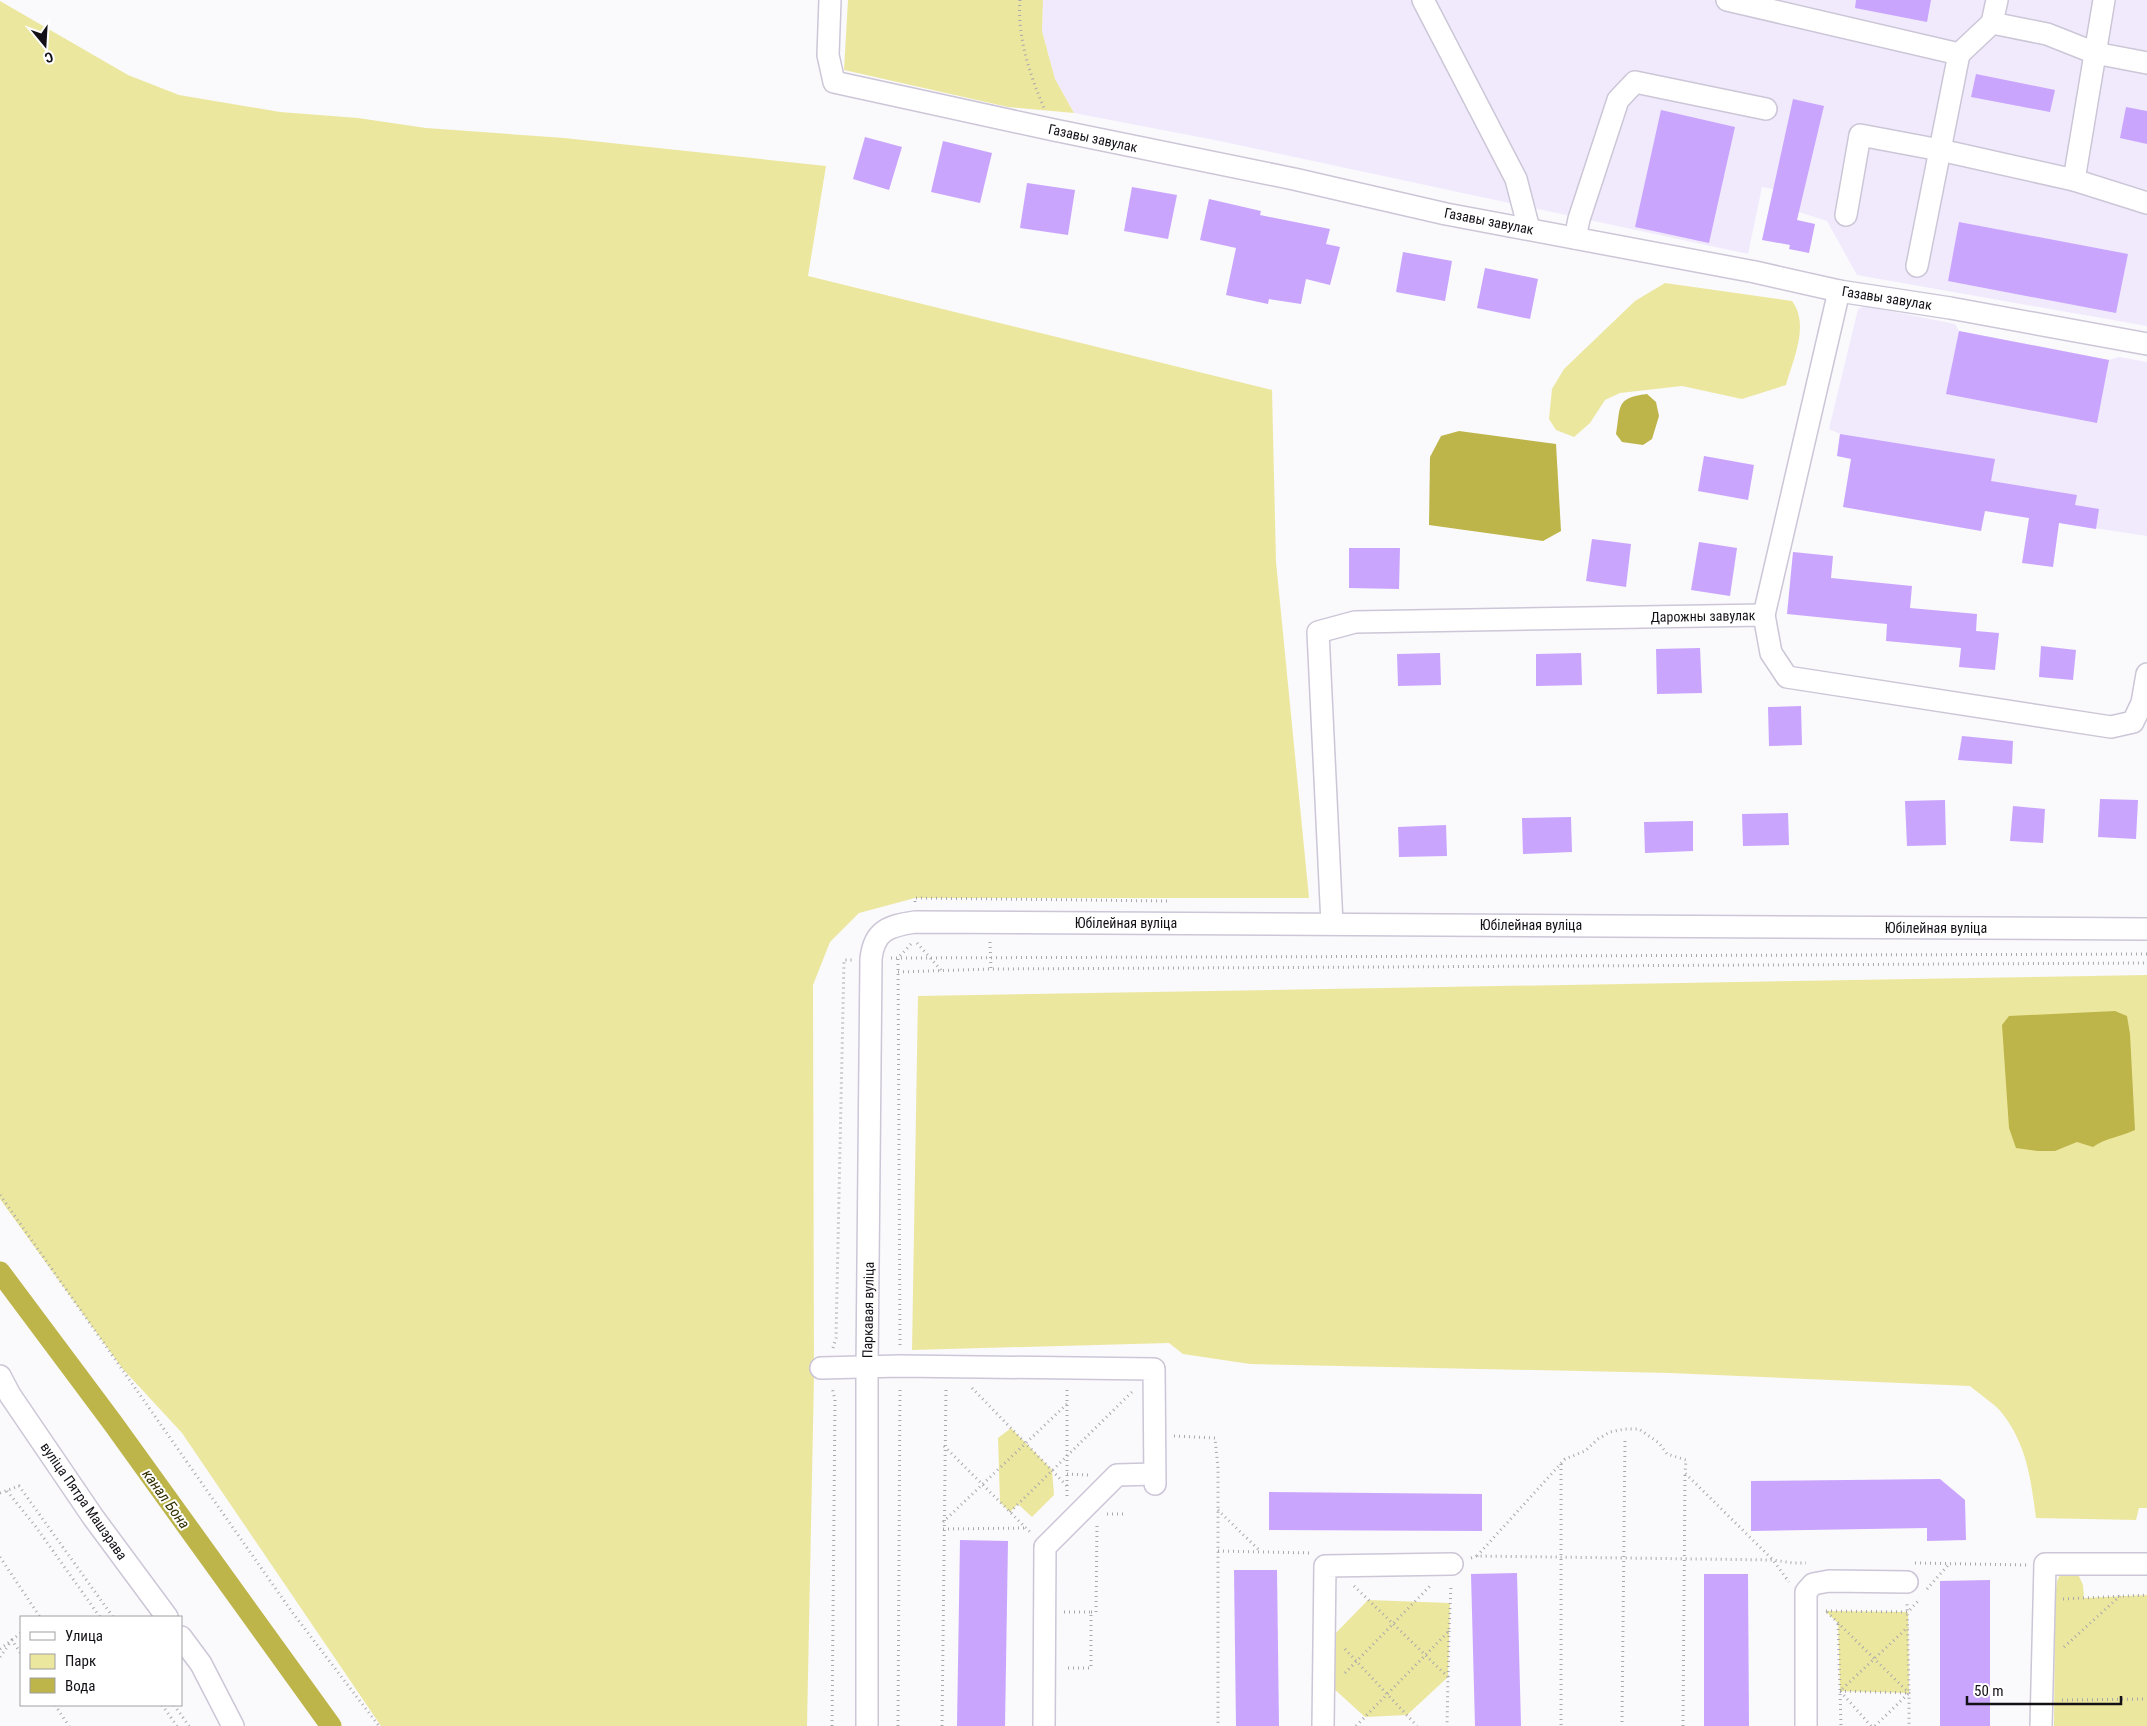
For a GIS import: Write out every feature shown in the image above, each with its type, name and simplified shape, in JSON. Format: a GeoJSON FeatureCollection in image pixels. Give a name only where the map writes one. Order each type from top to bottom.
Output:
{"type":"FeatureCollection","features":[{"type":"Feature","properties":{"kind":"street","name":"Газавы завулак"},"geometry":{"type":"LineString","coordinates":[[830,0],[828,55],[834,82],[1054,130],[1294,179],[1446,214],[1755,272],[1839,291],[1950,308],[2147,344]]}},
{"type":"Feature","properties":{"kind":"street"},"geometry":{"type":"LineString","coordinates":[[1422,0],[1516,179],[1529,229]]}},
{"type":"Feature","properties":{"kind":"street"},"geometry":{"type":"LineString","coordinates":[[1727,0],[1959,54]]}},
{"type":"Feature","properties":{"kind":"street"},"geometry":{"type":"LineString","coordinates":[[1917,266],[1959,54],[1992,23],[1997,0]]}},
{"type":"Feature","properties":{"kind":"street"},"geometry":{"type":"LineString","coordinates":[[2074,180],[2104,0]]}},
{"type":"Feature","properties":{"kind":"street"},"geometry":{"type":"LineString","coordinates":[[1992,23],[2047,34],[2095,53],[2147,63]]}},
{"type":"Feature","properties":{"kind":"street"},"geometry":{"type":"LineString","coordinates":[[1575,238],[1579,219],[1618,100],[1635,82],[1766,109]]}},
{"type":"Feature","properties":{"kind":"street"},"geometry":{"type":"LineString","coordinates":[[1846,216],[1860,135],[1940,150],[2074,180],[2147,203]]}},
{"type":"Feature","properties":{"kind":"street"},"geometry":{"type":"LineString","coordinates":[[1764,615],[1839,291]]}},
{"type":"Feature","properties":{"kind":"street","name":"Дарожны завулак"},"geometry":{"type":"LineString","coordinates":[[1332,924],[1318,632],[1355,622],[1764,615],[1771,653],[1787,676],[2111,727],[2133,722],[2142,703],[2147,674]]}},
{"type":"Feature","properties":{"kind":"street","name":"Юбілейная вуліца"},"geometry":{"type":"LineString","coordinates":[[915,931],[990,923],[2147,929]]}},
{"type":"Feature","properties":{"kind":"street","name":"Паркавая вуліца"},"geometry":{"type":"LineString","coordinates":[[867,1726],[867,1367],[872,950],[876,939],[885,930],[897,925],[915,931]]}},
{"type":"Feature","properties":{"kind":"street"},"geometry":{"type":"LineString","coordinates":[[826,1368],[900,1366],[1154,1369],[1155,1479],[1117,1475],[1045,1547],[1044,1726]]}},
{"type":"Feature","properties":{"kind":"street","name":"вуліца Пятра Машэрава"},"geometry":{"type":"LineString","coordinates":[[0,1376],[5,1399],[166,1616]]}},
{"type":"Feature","properties":{"kind":"street"},"geometry":{"type":"LineString","coordinates":[[1323,1726],[1324,1626],[1329,1566],[1452,1564]]}},
{"type":"Feature","properties":{"kind":"street"},"geometry":{"type":"LineString","coordinates":[[2041,1726],[2044,1564],[2147,1564]]}},
{"type":"Feature","properties":{"kind":"street"},"geometry":{"type":"LineString","coordinates":[[1806,1726],[1806,1592],[1813,1584],[1829,1581],[1907,1582]]}},
{"type":"Feature","properties":{"kind":"street"},"geometry":{"type":"LineString","coordinates":[[182,1638],[201,1664],[233,1726]]}},
{"type":"Feature","properties":{"kind":"path"},"geometry":{"type":"LineString","coordinates":[[1020,0],[1029,72],[1054,130]]}},
{"type":"Feature","properties":{"kind":"path"},"geometry":{"type":"LineString","coordinates":[[990,923],[991,969]]}},
{"type":"Feature","properties":{"kind":"path"},"geometry":{"type":"LineString","coordinates":[[915,931],[929,957],[941,971]]}},
{"type":"Feature","properties":{"kind":"path"},"geometry":{"type":"LineString","coordinates":[[898,1726],[900,1366],[898,958],[990,956],[2147,954]]}},
{"type":"Feature","properties":{"kind":"path"},"geometry":{"type":"LineString","coordinates":[[832,1726],[835,1400],[826,1368],[836,1338],[844,960],[856,960]]}},
{"type":"Feature","properties":{"kind":"path"},"geometry":{"type":"LineString","coordinates":[[898,972],[991,969],[2147,963]]}},
{"type":"Feature","properties":{"kind":"path"},"geometry":{"type":"LineString","coordinates":[[0,1195],[292,1612],[379,1726]]}},
{"type":"Feature","properties":{"kind":"path"},"geometry":{"type":"LineString","coordinates":[[1067,1384],[1067,1524]]}},
{"type":"Feature","properties":{"kind":"path"},"geometry":{"type":"LineString","coordinates":[[1010,1512],[1136,1388],[1131,1384]]}},
{"type":"Feature","properties":{"kind":"path"},"geometry":{"type":"LineString","coordinates":[[978,1385],[969,1385],[1067,1486]]}},
{"type":"Feature","properties":{"kind":"path"},"geometry":{"type":"LineString","coordinates":[[942,1726],[944,1446],[946,1386],[953,1386]]}},
{"type":"Feature","properties":{"kind":"path"},"geometry":{"type":"LineString","coordinates":[[943,1522],[1068,1403]]}},
{"type":"Feature","properties":{"kind":"path"},"geometry":{"type":"LineString","coordinates":[[1477,1556],[1565,1459],[1585,1451],[1598,1439],[1610,1432],[1639,1429],[1659,1443],[1667,1454],[1686,1460],[1683,1726]]}},
{"type":"Feature","properties":{"kind":"path"},"geometry":{"type":"LineString","coordinates":[[1154,1436],[1215,1438],[1218,1510],[1218,1726]]}},
{"type":"Feature","properties":{"kind":"path"},"geometry":{"type":"LineString","coordinates":[[1622,1722],[1625,1438]]}},
{"type":"Feature","properties":{"kind":"path"},"geometry":{"type":"LineString","coordinates":[[944,1446],[1045,1547]]}},
{"type":"Feature","properties":{"kind":"path"},"geometry":{"type":"LineString","coordinates":[[1561,1464],[1561,1726]]}},
{"type":"Feature","properties":{"kind":"path"},"geometry":{"type":"LineString","coordinates":[[1685,1473],[1773,1560],[1794,1588],[1825,1610],[1909,1693]]}},
{"type":"Feature","properties":{"kind":"path"},"geometry":{"type":"LineString","coordinates":[[0,1493],[19,1486],[112,1616]]}},
{"type":"Feature","properties":{"kind":"path"},"geometry":{"type":"LineString","coordinates":[[6,1491],[36,1527],[99,1616]]}},
{"type":"Feature","properties":{"kind":"path"},"geometry":{"type":"LineString","coordinates":[[1218,1510],[1260,1552]]}},
{"type":"Feature","properties":{"kind":"path"},"geometry":{"type":"LineString","coordinates":[[1045,1612],[1096,1612],[1097,1523]]}},
{"type":"Feature","properties":{"kind":"path"},"geometry":{"type":"LineString","coordinates":[[943,1529],[1026,1528]]}},
{"type":"Feature","properties":{"kind":"path"},"geometry":{"type":"LineString","coordinates":[[1218,1551],[1310,1553],[1329,1566],[1448,1677]]}},
{"type":"Feature","properties":{"kind":"path"},"geometry":{"type":"LineString","coordinates":[[1323,1695],[1452,1564],[1477,1556],[1773,1560],[1793,1564],[1812,1563]]}},
{"type":"Feature","properties":{"kind":"path"},"geometry":{"type":"LineString","coordinates":[[0,1557],[39,1616]]}},
{"type":"Feature","properties":{"kind":"path"},"geometry":{"type":"LineString","coordinates":[[1909,1726],[1906,1563],[2044,1564]]}},
{"type":"Feature","properties":{"kind":"path"},"geometry":{"type":"LineString","coordinates":[[1447,1726],[1452,1564]]}},
{"type":"Feature","properties":{"kind":"path"},"geometry":{"type":"LineString","coordinates":[[2055,1599],[2147,1595]]}},
{"type":"Feature","properties":{"kind":"path"},"geometry":{"type":"LineString","coordinates":[[2062,1648],[2120,1596]]}},
{"type":"Feature","properties":{"kind":"path"},"geometry":{"type":"LineString","coordinates":[[1825,1610],[1908,1612]]}},
{"type":"Feature","properties":{"kind":"path"},"geometry":{"type":"LineString","coordinates":[[1045,1667],[1091,1668],[1091,1612]]}},
{"type":"Feature","properties":{"kind":"path"},"geometry":{"type":"LineString","coordinates":[[1838,1623],[1841,1726]]}},
{"type":"Feature","properties":{"kind":"path"},"geometry":{"type":"LineString","coordinates":[[1324,1626],[1417,1726]]}},
{"type":"Feature","properties":{"kind":"path"},"geometry":{"type":"LineString","coordinates":[[1840,1691],[1908,1626]]}},
{"type":"Feature","properties":{"kind":"path"},"geometry":{"type":"LineString","coordinates":[[1356,1726],[1386,1693],[1449,1631]]}},
{"type":"Feature","properties":{"kind":"path"},"geometry":{"type":"LineString","coordinates":[[0,1649],[20,1634]]}},
{"type":"Feature","properties":{"kind":"path"},"geometry":{"type":"LineString","coordinates":[[12,1640],[20,1652]]}},
{"type":"Feature","properties":{"kind":"path"},"geometry":{"type":"LineString","coordinates":[[0,1657],[12,1640]]}},
{"type":"Feature","properties":{"kind":"path"},"geometry":{"type":"LineString","coordinates":[[1840,1691],[1909,1693]]}},
{"type":"Feature","properties":{"kind":"path"},"geometry":{"type":"LineString","coordinates":[[1840,1691],[1873,1726],[1909,1693]]}},
{"type":"Feature","properties":{"kind":"path"},"geometry":{"type":"LineString","coordinates":[[2041,1700],[2147,1699]]}},
{"type":"Feature","properties":{"kind":"path"},"geometry":{"type":"LineString","coordinates":[[56,1706],[69,1726]]}},
{"type":"Feature","properties":{"kind":"path"},"geometry":{"type":"LineString","coordinates":[[163,1706],[177,1726]]}},
{"type":"Feature","properties":{"kind":"path"},"geometry":{"type":"LineString","coordinates":[[175,1706],[188,1726]]}},
{"type":"Feature","properties":{"kind":"shaded area"},"geometry":{"type":"Polygon","coordinates":[[[1043,0],[2147,0],[2147,326],[1857,275],[1827,221],[1799,212],[1773,189],[1762,187],[1748,254],[1220,141],[1074,113],[1055,79],[1042,31],[1043,0]]]}},
{"type":"Feature","properties":{"kind":"shaded area"},"geometry":{"type":"Polygon","coordinates":[[[1865,306],[1955,324],[1959,331],[2109,360],[2119,357],[2147,362],[2147,536],[1996,513],[1986,508],[1991,481],[1837,456],[1840,434],[1829,429],[1858,309],[1865,306]]]}},
{"type":"Feature","properties":{"kind":"green space"},"geometry":{"type":"Polygon","coordinates":[[[848,0],[1043,0],[1042,31],[1055,79],[1074,113],[1008,107],[844,70],[848,0]]]}},
{"type":"Feature","properties":{"kind":"green space"},"geometry":{"type":"Polygon","coordinates":[[[0,1],[128,75],[179,95],[280,112],[358,118],[426,128],[564,138],[826,166],[808,276],[1272,390],[1276,562],[1309,898],[915,898],[859,913],[830,942],[813,985],[814,1376],[807,1726],[381,1726],[182,1433],[122,1368],[0,1199],[0,1]]]}},
{"type":"Feature","properties":{"kind":"green space"},"geometry":{"type":"Polygon","coordinates":[[[1665,283],[1792,301],[1800,321],[1800,331],[1796,353],[1786,385],[1742,399],[1682,386],[1620,393],[1605,400],[1590,423],[1574,437],[1556,430],[1549,419],[1552,389],[1564,369],[1635,301],[1665,283]]]}},
{"type":"Feature","properties":{"kind":"green space"},"geometry":{"type":"Polygon","coordinates":[[[2147,975],[2147,1508],[2139,1508],[2136,1520],[2036,1518],[2030,1477],[2017,1438],[1999,1409],[1970,1386],[1670,1373],[1250,1364],[1183,1354],[1169,1343],[912,1350],[918,996],[2147,975]]]}},
{"type":"Feature","properties":{"kind":"green space"},"geometry":{"type":"Polygon","coordinates":[[[1011,1428],[1052,1470],[1054,1495],[1032,1517],[1018,1504],[1010,1512],[1000,1502],[998,1438],[1011,1428]]]}},
{"type":"Feature","properties":{"kind":"green space"},"geometry":{"type":"Polygon","coordinates":[[[2061,1573],[2078,1574],[2083,1585],[2084,1598],[2147,1595],[2147,1726],[2054,1726],[2055,1599],[2057,1581],[2061,1573]]]}},
{"type":"Feature","properties":{"kind":"green space"},"geometry":{"type":"Polygon","coordinates":[[[1368,1600],[1450,1603],[1448,1677],[1407,1715],[1365,1717],[1332,1687],[1333,1636],[1368,1600]]]}},
{"type":"Feature","properties":{"kind":"green space"},"geometry":{"type":"Polygon","coordinates":[[[1825,1611],[1908,1612],[1909,1693],[1840,1691],[1838,1623],[1825,1611]]]}},
{"type":"Feature","properties":{"kind":"water"},"geometry":{"type":"Polygon","coordinates":[[[1647,394],[1656,402],[1659,416],[1652,439],[1643,445],[1622,442],[1616,434],[1621,405],[1629,398],[1647,394]]]}},
{"type":"Feature","properties":{"kind":"water"},"geometry":{"type":"Polygon","coordinates":[[[1459,431],[1556,444],[1561,531],[1543,541],[1429,525],[1430,457],[1441,436],[1459,431]]]}},
{"type":"Feature","properties":{"kind":"water"},"geometry":{"type":"Polygon","coordinates":[[[2115,1011],[2127,1016],[2130,1034],[2135,1130],[2093,1147],[2077,1142],[2055,1151],[2016,1148],[2009,1128],[2002,1025],[2009,1016],[2115,1011]]]}},
{"type":"Feature","properties":{"kind":"building"},"geometry":{"type":"Polygon","coordinates":[[[1856,0],[1931,0],[1927,22],[1855,8],[1856,0]]]}},
{"type":"Feature","properties":{"kind":"building"},"geometry":{"type":"Polygon","coordinates":[[[1976,74],[2055,90],[2050,112],[1971,97],[1976,74]]]}},
{"type":"Feature","properties":{"kind":"building"},"geometry":{"type":"Polygon","coordinates":[[[1793,99],[1824,106],[1797,220],[1815,224],[1809,253],[1789,249],[1790,245],[1762,240],[1793,99]]]}},
{"type":"Feature","properties":{"kind":"building"},"geometry":{"type":"Polygon","coordinates":[[[2126,107],[2147,111],[2147,144],[2120,138],[2126,107]]]}},
{"type":"Feature","properties":{"kind":"building"},"geometry":{"type":"Polygon","coordinates":[[[1661,110],[1735,127],[1709,243],[1635,227],[1661,110]]]}},
{"type":"Feature","properties":{"kind":"building"},"geometry":{"type":"Polygon","coordinates":[[[865,137],[902,147],[889,190],[853,179],[865,137]]]}},
{"type":"Feature","properties":{"kind":"building"},"geometry":{"type":"Polygon","coordinates":[[[943,141],[992,153],[980,203],[931,192],[943,141]]]}},
{"type":"Feature","properties":{"kind":"building"},"geometry":{"type":"Polygon","coordinates":[[[1027,183],[1075,190],[1068,235],[1020,228],[1027,183]]]}},
{"type":"Feature","properties":{"kind":"building"},"geometry":{"type":"Polygon","coordinates":[[[1132,187],[1177,195],[1168,239],[1124,231],[1132,187]]]}},
{"type":"Feature","properties":{"kind":"building"},"geometry":{"type":"Polygon","coordinates":[[[1209,199],[1261,211],[1260,215],[1330,229],[1326,244],[1340,247],[1330,285],[1306,279],[1301,304],[1269,299],[1268,304],[1226,295],[1236,248],[1200,240],[1209,199]]]}},
{"type":"Feature","properties":{"kind":"building"},"geometry":{"type":"Polygon","coordinates":[[[1959,222],[2128,254],[2116,313],[1948,281],[1959,222]]]}},
{"type":"Feature","properties":{"kind":"building"},"geometry":{"type":"Polygon","coordinates":[[[1403,252],[1452,261],[1445,301],[1396,292],[1403,252]]]}},
{"type":"Feature","properties":{"kind":"building"},"geometry":{"type":"Polygon","coordinates":[[[1485,268],[1538,279],[1530,319],[1477,308],[1485,268]]]}},
{"type":"Feature","properties":{"kind":"building"},"geometry":{"type":"Polygon","coordinates":[[[1959,331],[2109,360],[2097,423],[1946,394],[1959,331]]]}},
{"type":"Feature","properties":{"kind":"building"},"geometry":{"type":"Polygon","coordinates":[[[1840,434],[1995,459],[1991,481],[2077,495],[2075,505],[2099,509],[2096,529],[2059,523],[2053,567],[2022,563],[2029,518],[1985,511],[1981,531],[1843,507],[1851,459],[1837,456],[1840,434]]]}},
{"type":"Feature","properties":{"kind":"building"},"geometry":{"type":"Polygon","coordinates":[[[1704,456],[1754,465],[1748,500],[1698,491],[1704,456]]]}},
{"type":"Feature","properties":{"kind":"building"},"geometry":{"type":"Polygon","coordinates":[[[1592,539],[1631,544],[1626,587],[1586,581],[1592,539]]]}},
{"type":"Feature","properties":{"kind":"building"},"geometry":{"type":"Polygon","coordinates":[[[1699,542],[1737,548],[1730,596],[1691,590],[1699,542]]]}},
{"type":"Feature","properties":{"kind":"building"},"geometry":{"type":"Polygon","coordinates":[[[1349,548],[1400,548],[1399,589],[1349,588],[1349,548]]]}},
{"type":"Feature","properties":{"kind":"building"},"geometry":{"type":"Polygon","coordinates":[[[1793,552],[1833,556],[1831,578],[1912,586],[1910,608],[1977,614],[1976,631],[1999,633],[1995,670],[1959,667],[1961,648],[1886,641],[1887,624],[1787,614],[1793,552]]]}},
{"type":"Feature","properties":{"kind":"building"},"geometry":{"type":"Polygon","coordinates":[[[2041,646],[2076,650],[2073,680],[2039,677],[2041,646]]]}},
{"type":"Feature","properties":{"kind":"building"},"geometry":{"type":"Polygon","coordinates":[[[1700,648],[1702,693],[1657,694],[1656,649],[1700,648]]]}},
{"type":"Feature","properties":{"kind":"building"},"geometry":{"type":"Polygon","coordinates":[[[1440,653],[1441,685],[1398,686],[1397,654],[1440,653]]]}},
{"type":"Feature","properties":{"kind":"building"},"geometry":{"type":"Polygon","coordinates":[[[1581,653],[1582,685],[1536,686],[1536,654],[1581,653]]]}},
{"type":"Feature","properties":{"kind":"building"},"geometry":{"type":"Polygon","coordinates":[[[1801,706],[1802,745],[1769,746],[1768,707],[1801,706]]]}},
{"type":"Feature","properties":{"kind":"building"},"geometry":{"type":"Polygon","coordinates":[[[1962,736],[2013,741],[2012,764],[1958,760],[1962,736]]]}},
{"type":"Feature","properties":{"kind":"building"},"geometry":{"type":"Polygon","coordinates":[[[2100,799],[2138,800],[2136,839],[2098,837],[2100,799]]]}},
{"type":"Feature","properties":{"kind":"building"},"geometry":{"type":"Polygon","coordinates":[[[1945,800],[1946,845],[1907,846],[1905,801],[1945,800]]]}},
{"type":"Feature","properties":{"kind":"building"},"geometry":{"type":"Polygon","coordinates":[[[2013,806],[2045,809],[2043,843],[2010,841],[2013,806]]]}},
{"type":"Feature","properties":{"kind":"building"},"geometry":{"type":"Polygon","coordinates":[[[1788,813],[1789,845],[1743,846],[1742,814],[1788,813]]]}},
{"type":"Feature","properties":{"kind":"building"},"geometry":{"type":"Polygon","coordinates":[[[1571,817],[1572,852],[1523,854],[1522,818],[1571,817]]]}},
{"type":"Feature","properties":{"kind":"building"},"geometry":{"type":"Polygon","coordinates":[[[1693,821],[1693,851],[1645,853],[1644,822],[1693,821]]]}},
{"type":"Feature","properties":{"kind":"building"},"geometry":{"type":"Polygon","coordinates":[[[1446,825],[1447,856],[1399,857],[1398,827],[1446,825]]]}},
{"type":"Feature","properties":{"kind":"building"},"geometry":{"type":"Polygon","coordinates":[[[1940,1479],[1965,1500],[1966,1540],[1927,1541],[1927,1528],[1751,1531],[1751,1481],[1940,1479]]]}},
{"type":"Feature","properties":{"kind":"building"},"geometry":{"type":"Polygon","coordinates":[[[1269,1492],[1482,1494],[1482,1531],[1269,1530],[1269,1492]]]}},
{"type":"Feature","properties":{"kind":"building"},"geometry":{"type":"Polygon","coordinates":[[[960,1540],[1008,1541],[1005,1726],[957,1726],[960,1540]]]}},
{"type":"Feature","properties":{"kind":"building"},"geometry":{"type":"Polygon","coordinates":[[[1234,1570],[1277,1570],[1279,1726],[1236,1726],[1234,1570]]]}},
{"type":"Feature","properties":{"kind":"building"},"geometry":{"type":"Polygon","coordinates":[[[1517,1573],[1521,1726],[1475,1726],[1471,1574],[1517,1573]]]}},
{"type":"Feature","properties":{"kind":"building"},"geometry":{"type":"Polygon","coordinates":[[[1704,1574],[1748,1574],[1749,1726],[1704,1726],[1704,1574]]]}},
{"type":"Feature","properties":{"kind":"building"},"geometry":{"type":"Polygon","coordinates":[[[1990,1580],[1990,1726],[1940,1726],[1940,1581],[1990,1580]]]}},
{"type":"Feature","properties":{"kind":"waterway","name":"канал Бона"},"geometry":{"type":"LineString","coordinates":[[0,1272],[112,1422],[331,1726]]}},
{"type":"Feature","properties":{"kind":"waterway"},"geometry":{"type":"LineString","coordinates":[[0,1286],[7,1281]]}}]}
